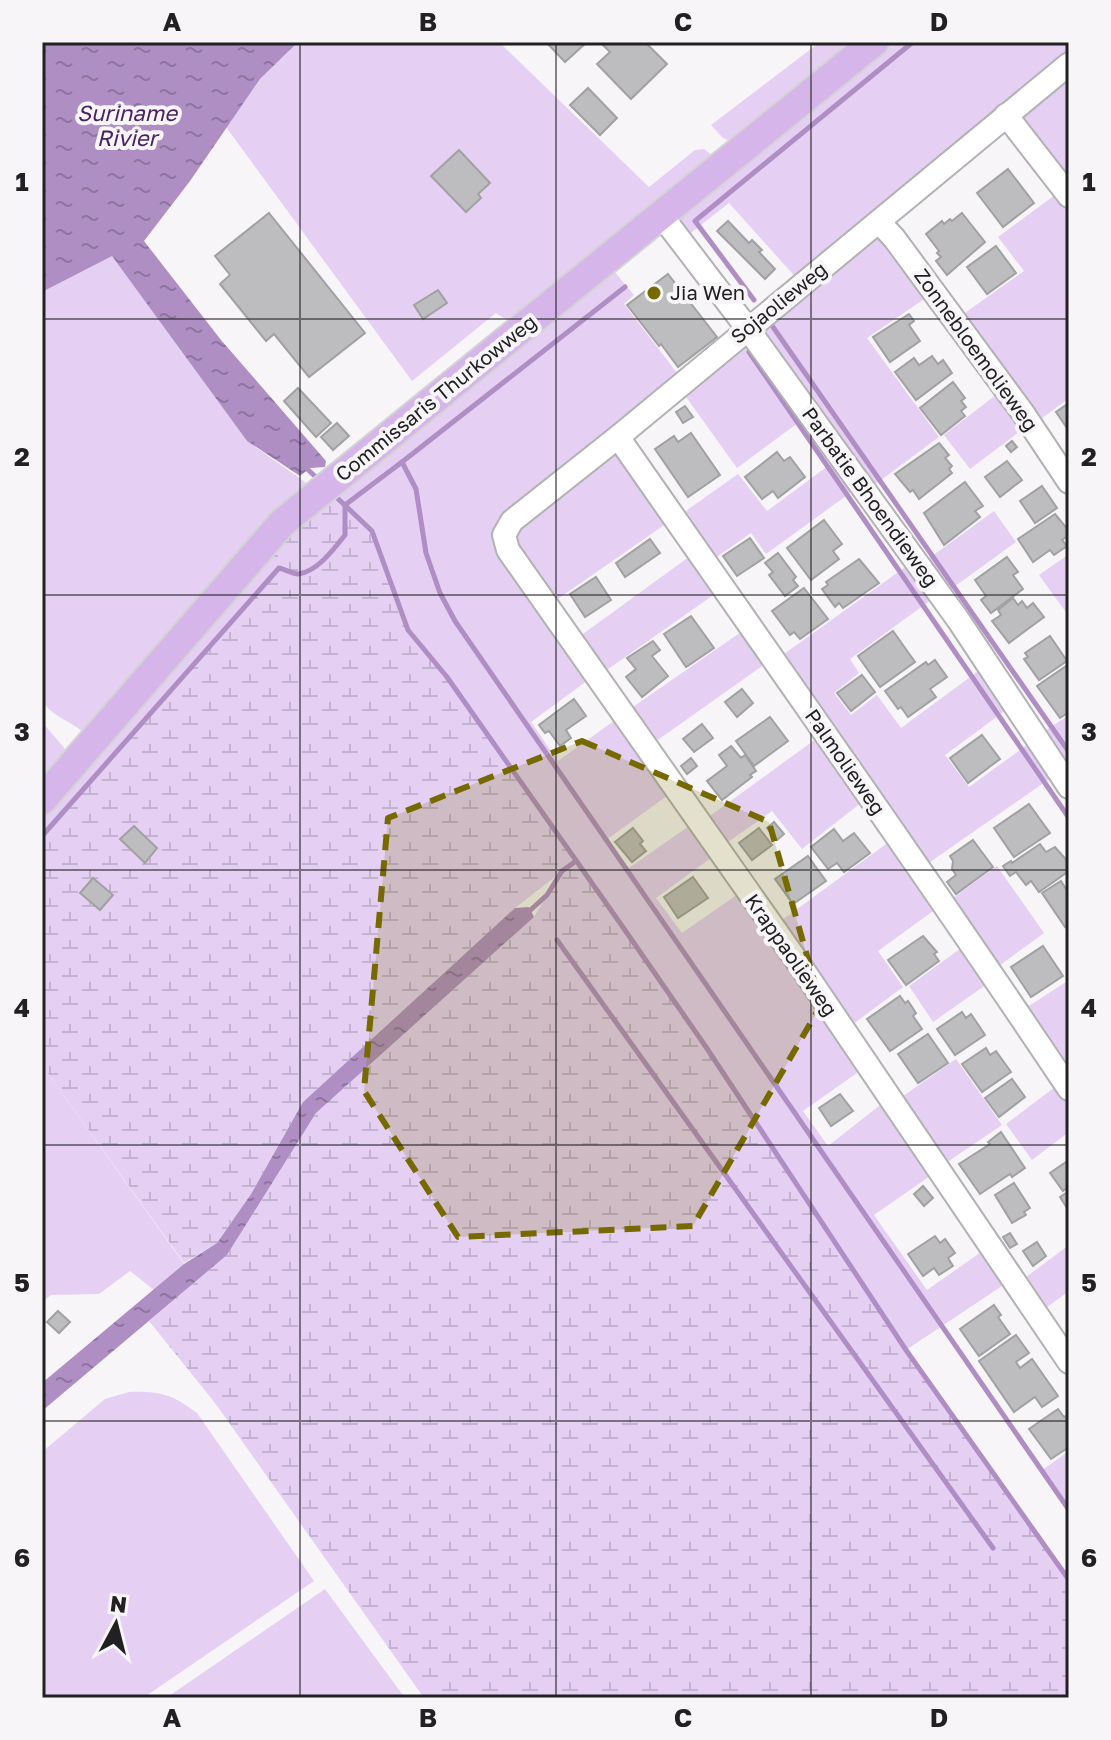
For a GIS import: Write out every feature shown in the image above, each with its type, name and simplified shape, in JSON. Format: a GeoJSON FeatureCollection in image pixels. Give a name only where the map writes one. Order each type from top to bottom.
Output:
{"type":"FeatureCollection","features":[{"type":"Feature","properties":{"kind":"main road","name":"Commissaris Thurkowweg"},"geometry":{"type":"LineString","coordinates":[[42,800],[282,523],[874,42]]}},
{"type":"Feature","properties":{"kind":"street","name":"Sojaolieweg"},"geometry":{"type":"LineString","coordinates":[[508,550],[504,535],[512,521],[1069,64]]}},
{"type":"Feature","properties":{"kind":"street"},"geometry":{"type":"LineString","coordinates":[[1006,115],[1069,196]]}},
{"type":"Feature","properties":{"kind":"street","name":"Parbatie Bhoendieweg"},"geometry":{"type":"LineString","coordinates":[[661,215],[748,329],[959,621],[1069,787]]}},
{"type":"Feature","properties":{"kind":"street","name":"Zonnebloemolieweg"},"geometry":{"type":"LineString","coordinates":[[879,222],[968,338],[1069,482]]}},
{"type":"Feature","properties":{"kind":"street","name":"Palmolieweg"},"geometry":{"type":"LineString","coordinates":[[618,437],[925,876],[1069,1089]]}},
{"type":"Feature","properties":{"kind":"street","name":"Krappaolieweg"},"geometry":{"type":"LineString","coordinates":[[508,550],[802,968],[1069,1362]]}},
{"type":"Feature","properties":{"kind":"highlighted area"},"geometry":{"type":"Polygon","coordinates":[[[582,741],[769,822],[821,1005],[693,1226],[458,1237],[364,1091],[388,818],[582,741]]]}},
{"type":"Feature","properties":{"kind":"green space"},"geometry":{"type":"Polygon","coordinates":[[[298,42],[499,42],[649,187],[695,150],[704,149],[713,156],[510,322],[496,313],[412,381],[226,127],[260,79],[298,42]]]}},
{"type":"Feature","properties":{"kind":"green space"},"geometry":{"type":"Polygon","coordinates":[[[820,42],[862,42],[735,143],[723,138],[711,125],[820,42]]]}},
{"type":"Feature","properties":{"kind":"green space"},"geometry":{"type":"Polygon","coordinates":[[[885,42],[1069,42],[1069,58],[799,281],[729,203],[687,236],[678,224],[677,215],[885,42]]]}},
{"type":"Feature","properties":{"kind":"green space"},"geometry":{"type":"Polygon","coordinates":[[[1069,69],[1069,187],[1021,127],[1019,112],[1069,69]]]}},
{"type":"Feature","properties":{"kind":"green space"},"geometry":{"type":"Polygon","coordinates":[[[1059,192],[1069,205],[1069,398],[1037,422],[959,317],[1024,271],[998,237],[1059,192]]]}},
{"type":"Feature","properties":{"kind":"green space"},"geometry":{"type":"Polygon","coordinates":[[[881,235],[930,295],[867,338],[939,437],[873,486],[761,330],[868,237],[881,235]]]}},
{"type":"Feature","properties":{"kind":"green space"},"geometry":{"type":"Polygon","coordinates":[[[112,255],[247,441],[312,487],[88,736],[52,712],[42,701],[42,292],[112,255]]]}},
{"type":"Feature","properties":{"kind":"green space"},"geometry":{"type":"Polygon","coordinates":[[[614,271],[634,295],[624,304],[681,378],[492,535],[591,678],[531,722],[558,761],[618,718],[671,793],[606,840],[626,870],[692,824],[715,855],[656,898],[682,933],[741,892],[864,1068],[803,1111],[828,1146],[884,1102],[933,1174],[874,1215],[927,1290],[984,1250],[1008,1282],[906,1350],[706,1047],[448,677],[408,630],[372,531],[332,493],[614,271]]]}},
{"type":"Feature","properties":{"kind":"green space"},"geometry":{"type":"Polygon","coordinates":[[[744,342],[806,417],[737,468],[681,390],[744,342]]]}},
{"type":"Feature","properties":{"kind":"green space"},"geometry":{"type":"Polygon","coordinates":[[[1001,391],[1027,426],[970,469],[944,435],[1001,391]]]}},
{"type":"Feature","properties":{"kind":"green space"},"geometry":{"type":"Polygon","coordinates":[[[618,451],[670,521],[552,603],[517,554],[515,528],[618,451]]]}},
{"type":"Feature","properties":{"kind":"green space"},"geometry":{"type":"Polygon","coordinates":[[[836,460],[857,488],[766,554],[751,533],[711,561],[680,515],[738,474],[767,511],[836,460]]]}},
{"type":"Feature","properties":{"kind":"green space"},"geometry":{"type":"Polygon","coordinates":[[[332,493],[372,531],[408,630],[447,677],[620,923],[706,1047],[906,1350],[1069,1580],[1069,1698],[424,1698],[215,1403],[149,1321],[227,1255],[316,1113],[534,917],[560,873],[515,908],[303,1102],[251,1194],[217,1243],[184,1263],[42,1065],[42,836],[278,568],[270,544],[332,493]]]}},
{"type":"Feature","properties":{"kind":"green space"},"geometry":{"type":"Polygon","coordinates":[[[994,511],[1016,542],[947,592],[924,562],[994,511]]]}},
{"type":"Feature","properties":{"kind":"green space"},"geometry":{"type":"Polygon","coordinates":[[[270,544],[279,568],[42,836],[42,811],[270,544]]]}},
{"type":"Feature","properties":{"kind":"green space"},"geometry":{"type":"Polygon","coordinates":[[[693,554],[719,591],[601,674],[576,639],[693,554]]]}},
{"type":"Feature","properties":{"kind":"green space"},"geometry":{"type":"Polygon","coordinates":[[[1069,554],[1069,608],[1065,611],[1039,575],[1069,554]]]}},
{"type":"Feature","properties":{"kind":"green space"},"geometry":{"type":"Polygon","coordinates":[[[911,563],[935,597],[850,659],[859,673],[834,693],[851,715],[877,695],[901,728],[981,669],[1009,708],[945,755],[969,787],[1031,742],[1055,775],[923,867],[777,659],[911,563]]]}},
{"type":"Feature","properties":{"kind":"green space"},"geometry":{"type":"Polygon","coordinates":[[[744,630],[768,662],[652,744],[627,711],[744,630]]]}},
{"type":"Feature","properties":{"kind":"green space"},"geometry":{"type":"Polygon","coordinates":[[[1069,715],[1069,773],[1042,733],[1069,715]]]}},
{"type":"Feature","properties":{"kind":"green space"},"geometry":{"type":"Polygon","coordinates":[[[42,722],[71,756],[42,790],[42,722]]]}},
{"type":"Feature","properties":{"kind":"green space"},"geometry":{"type":"Polygon","coordinates":[[[820,736],[866,799],[802,849],[772,811],[721,847],[703,821],[820,736]]]}},
{"type":"Feature","properties":{"kind":"green space"},"geometry":{"type":"Polygon","coordinates":[[[893,839],[940,906],[878,951],[903,987],[849,1027],[778,923],[893,839]]]}},
{"type":"Feature","properties":{"kind":"green space"},"geometry":{"type":"Polygon","coordinates":[[[997,866],[1044,933],[995,969],[949,901],[997,866]]]}},
{"type":"Feature","properties":{"kind":"green space"},"geometry":{"type":"Polygon","coordinates":[[[964,946],[990,982],[933,1022],[909,986],[964,946]]]}},
{"type":"Feature","properties":{"kind":"green space"},"geometry":{"type":"Polygon","coordinates":[[[1069,980],[1069,1082],[1021,1011],[1069,980]]]}},
{"type":"Feature","properties":{"kind":"green space"},"geometry":{"type":"Polygon","coordinates":[[[956,1059],[1002,1125],[940,1167],[896,1101],[956,1059]]]}},
{"type":"Feature","properties":{"kind":"green space"},"geometry":{"type":"Polygon","coordinates":[[[42,1065],[184,1264],[154,1290],[130,1271],[99,1294],[51,1295],[42,1302],[42,1065]]]}},
{"type":"Feature","properties":{"kind":"green space"},"geometry":{"type":"Polygon","coordinates":[[[1059,1084],[1069,1099],[1069,1132],[1032,1160],[1006,1124],[1059,1084]]]}},
{"type":"Feature","properties":{"kind":"green space"},"geometry":{"type":"Polygon","coordinates":[[[1069,1245],[1069,1291],[1043,1310],[1022,1280],[1069,1245]]]}},
{"type":"Feature","properties":{"kind":"green space"},"geometry":{"type":"Polygon","coordinates":[[[129,1392],[165,1395],[197,1413],[314,1581],[143,1698],[42,1698],[42,1452],[105,1399],[129,1392]]]}},
{"type":"Feature","properties":{"kind":"green space"},"geometry":{"type":"Polygon","coordinates":[[[1069,1451],[1069,1510],[1041,1471],[1069,1451]]]}},
{"type":"Feature","properties":{"kind":"green space"},"geometry":{"type":"Polygon","coordinates":[[[325,1589],[405,1698],[166,1698],[325,1589]]]}},
{"type":"Feature","properties":{"kind":"water","name":"Suriname Rivier"},"geometry":{"type":"Polygon","coordinates":[[[42,42],[298,42],[260,79],[190,181],[144,241],[221,340],[326,461],[325,467],[310,468],[300,476],[247,441],[112,256],[42,292],[42,42]]]}},
{"type":"Feature","properties":{"kind":"water"},"geometry":{"type":"Polygon","coordinates":[[[529,907],[534,917],[316,1113],[227,1255],[42,1411],[42,1383],[184,1264],[217,1243],[251,1194],[303,1102],[515,908],[529,907]]]}},
{"type":"Feature","properties":{"kind":"building"},"geometry":{"type":"Polygon","coordinates":[[[546,42],[587,42],[565,62],[546,42]]]}},
{"type":"Feature","properties":{"kind":"building"},"geometry":{"type":"Polygon","coordinates":[[[600,42],[645,42],[667,64],[631,99],[597,64],[610,52],[600,42]]]}},
{"type":"Feature","properties":{"kind":"building"},"geometry":{"type":"Polygon","coordinates":[[[588,88],[617,118],[600,135],[570,105],[588,88]]]}},
{"type":"Feature","properties":{"kind":"building"},"geometry":{"type":"Polygon","coordinates":[[[459,150],[490,183],[478,194],[481,198],[466,212],[431,176],[459,150]]]}},
{"type":"Feature","properties":{"kind":"building"},"geometry":{"type":"Polygon","coordinates":[[[1008,169],[1034,203],[1003,227],[977,193],[1008,169]]]}},
{"type":"Feature","properties":{"kind":"building"},"geometry":{"type":"Polygon","coordinates":[[[269,213],[365,333],[309,377],[274,334],[266,341],[220,284],[230,275],[215,256],[269,213]]]}},
{"type":"Feature","properties":{"kind":"building"},"geometry":{"type":"Polygon","coordinates":[[[962,213],[985,242],[947,275],[936,261],[941,257],[937,253],[939,251],[926,234],[942,221],[944,224],[950,219],[952,221],[962,213]]]}},
{"type":"Feature","properties":{"kind":"building"},"geometry":{"type":"Polygon","coordinates":[[[728,221],[749,243],[752,240],[762,250],[759,252],[775,269],[765,279],[717,231],[728,221]]]}},
{"type":"Feature","properties":{"kind":"building"},"geometry":{"type":"Polygon","coordinates":[[[996,246],[1016,273],[987,294],[967,267],[996,246]]]}},
{"type":"Feature","properties":{"kind":"building"},"geometry":{"type":"Polygon","coordinates":[[[668,274],[717,337],[678,367],[627,305],[668,274]]]}},
{"type":"Feature","properties":{"kind":"building"},"geometry":{"type":"Polygon","coordinates":[[[438,290],[447,303],[423,319],[414,305],[438,290]]]}},
{"type":"Feature","properties":{"kind":"building"},"geometry":{"type":"Polygon","coordinates":[[[909,314],[914,321],[909,325],[920,341],[890,362],[873,337],[909,314]]]}},
{"type":"Feature","properties":{"kind":"building"},"geometry":{"type":"Polygon","coordinates":[[[932,356],[938,364],[943,360],[952,373],[916,400],[895,372],[914,358],[919,365],[932,356]]]}},
{"type":"Feature","properties":{"kind":"building"},"geometry":{"type":"Polygon","coordinates":[[[953,382],[965,398],[961,401],[966,407],[961,411],[965,416],[941,435],[920,408],[953,382]]]}},
{"type":"Feature","properties":{"kind":"building"},"geometry":{"type":"Polygon","coordinates":[[[298,388],[331,423],[316,437],[284,401],[298,388]]]}},
{"type":"Feature","properties":{"kind":"building"},"geometry":{"type":"Polygon","coordinates":[[[1069,403],[1069,431],[1056,412],[1069,403]]]}},
{"type":"Feature","properties":{"kind":"building"},"geometry":{"type":"Polygon","coordinates":[[[685,406],[693,417],[683,423],[676,412],[685,406]]]}},
{"type":"Feature","properties":{"kind":"building"},"geometry":{"type":"Polygon","coordinates":[[[337,423],[349,436],[333,450],[321,437],[337,423]]]}},
{"type":"Feature","properties":{"kind":"building"},"geometry":{"type":"Polygon","coordinates":[[[691,433],[720,475],[688,497],[655,449],[674,436],[678,442],[691,433]]]}},
{"type":"Feature","properties":{"kind":"building"},"geometry":{"type":"Polygon","coordinates":[[[1012,441],[1017,447],[1011,452],[1006,446],[1012,441]]]}},
{"type":"Feature","properties":{"kind":"building"},"geometry":{"type":"Polygon","coordinates":[[[939,443],[949,455],[945,458],[952,466],[949,469],[952,473],[919,499],[895,474],[939,443]]]}},
{"type":"Feature","properties":{"kind":"building"},"geometry":{"type":"Polygon","coordinates":[[[777,452],[784,461],[790,457],[805,477],[778,498],[773,491],[762,499],[745,477],[777,452]]]}},
{"type":"Feature","properties":{"kind":"building"},"geometry":{"type":"Polygon","coordinates":[[[1007,461],[1022,480],[1000,497],[985,477],[1007,461]]]}},
{"type":"Feature","properties":{"kind":"building"},"geometry":{"type":"Polygon","coordinates":[[[965,482],[983,506],[975,511],[980,517],[944,545],[924,513],[965,482]]]}},
{"type":"Feature","properties":{"kind":"building"},"geometry":{"type":"Polygon","coordinates":[[[1042,486],[1057,508],[1035,523],[1020,501],[1042,486]]]}},
{"type":"Feature","properties":{"kind":"building"},"geometry":{"type":"Polygon","coordinates":[[[1055,514],[1069,531],[1069,535],[1062,540],[1067,546],[1054,555],[1050,550],[1033,562],[1018,539],[1055,514]]]}},
{"type":"Feature","properties":{"kind":"building"},"geometry":{"type":"Polygon","coordinates":[[[824,520],[842,544],[833,551],[839,559],[811,580],[787,548],[824,520]]]}},
{"type":"Feature","properties":{"kind":"building"},"geometry":{"type":"Polygon","coordinates":[[[750,538],[764,558],[737,576],[723,556],[750,538]]]}},
{"type":"Feature","properties":{"kind":"building"},"geometry":{"type":"Polygon","coordinates":[[[650,539],[660,553],[625,577],[616,563],[650,539]]]}},
{"type":"Feature","properties":{"kind":"building"},"geometry":{"type":"Polygon","coordinates":[[[778,553],[796,577],[793,580],[798,586],[785,596],[769,575],[773,572],[765,563],[778,553]]]}},
{"type":"Feature","properties":{"kind":"building"},"geometry":{"type":"Polygon","coordinates":[[[1007,557],[1018,572],[1013,575],[1023,589],[991,613],[981,600],[986,596],[975,580],[1007,557]]]}},
{"type":"Feature","properties":{"kind":"building"},"geometry":{"type":"Polygon","coordinates":[[[859,559],[879,583],[843,608],[839,603],[835,607],[822,589],[828,585],[826,582],[859,559]]]}},
{"type":"Feature","properties":{"kind":"building"},"geometry":{"type":"Polygon","coordinates":[[[596,577],[611,600],[585,617],[570,594],[596,577]]]}},
{"type":"Feature","properties":{"kind":"building"},"geometry":{"type":"Polygon","coordinates":[[[804,588],[828,619],[800,639],[794,632],[790,635],[772,611],[804,588]]]}},
{"type":"Feature","properties":{"kind":"building"},"geometry":{"type":"Polygon","coordinates":[[[1013,598],[1018,605],[1022,601],[1027,608],[1033,603],[1044,617],[1009,643],[992,621],[1001,615],[998,610],[1013,598]]]}},
{"type":"Feature","properties":{"kind":"building"},"geometry":{"type":"Polygon","coordinates":[[[691,616],[714,648],[686,667],[664,634],[691,616]]]}},
{"type":"Feature","properties":{"kind":"building"},"geometry":{"type":"Polygon","coordinates":[[[893,631],[915,662],[880,687],[858,656],[893,631]]]}},
{"type":"Feature","properties":{"kind":"building"},"geometry":{"type":"Polygon","coordinates":[[[1050,636],[1067,661],[1039,680],[1024,659],[1028,657],[1025,653],[1050,636]]]}},
{"type":"Feature","properties":{"kind":"building"},"geometry":{"type":"Polygon","coordinates":[[[653,641],[660,650],[652,656],[668,676],[642,697],[626,677],[636,669],[627,658],[653,641]]]}},
{"type":"Feature","properties":{"kind":"building"},"geometry":{"type":"Polygon","coordinates":[[[935,660],[947,677],[930,689],[936,697],[908,717],[885,691],[926,662],[928,665],[935,660]]]}},
{"type":"Feature","properties":{"kind":"building"},"geometry":{"type":"Polygon","coordinates":[[[1069,664],[1069,712],[1060,718],[1037,686],[1069,664]]]}},
{"type":"Feature","properties":{"kind":"building"},"geometry":{"type":"Polygon","coordinates":[[[862,675],[875,692],[851,711],[837,693],[862,675]]]}},
{"type":"Feature","properties":{"kind":"building"},"geometry":{"type":"Polygon","coordinates":[[[742,689],[753,703],[737,717],[725,702],[742,689]]]}},
{"type":"Feature","properties":{"kind":"building"},"geometry":{"type":"Polygon","coordinates":[[[574,699],[586,716],[566,730],[571,738],[560,746],[549,731],[545,733],[539,725],[574,699]]]}},
{"type":"Feature","properties":{"kind":"building"},"geometry":{"type":"Polygon","coordinates":[[[770,717],[788,741],[754,766],[736,741],[770,717]]]}},
{"type":"Feature","properties":{"kind":"building"},"geometry":{"type":"Polygon","coordinates":[[[702,724],[713,738],[694,752],[683,739],[702,724]]]}},
{"type":"Feature","properties":{"kind":"building"},"geometry":{"type":"Polygon","coordinates":[[[982,735],[1000,759],[968,783],[950,758],[982,735]]]}},
{"type":"Feature","properties":{"kind":"building"},"geometry":{"type":"Polygon","coordinates":[[[731,746],[741,758],[745,755],[756,771],[722,800],[707,781],[727,766],[719,755],[731,746]]]}},
{"type":"Feature","properties":{"kind":"building"},"geometry":{"type":"Polygon","coordinates":[[[691,758],[697,766],[687,774],[681,766],[691,758]]]}},
{"type":"Feature","properties":{"kind":"building"},"geometry":{"type":"Polygon","coordinates":[[[1029,804],[1050,833],[1014,857],[994,828],[1029,804]]]}},
{"type":"Feature","properties":{"kind":"building"},"geometry":{"type":"Polygon","coordinates":[[[774,822],[784,834],[777,840],[767,828],[774,822]]]}},
{"type":"Feature","properties":{"kind":"building"},"geometry":{"type":"Polygon","coordinates":[[[134,826],[157,848],[145,863],[120,839],[134,826]]]}},
{"type":"Feature","properties":{"kind":"building"},"geometry":{"type":"Polygon","coordinates":[[[633,828],[646,851],[632,862],[615,842],[633,828]]]}},
{"type":"Feature","properties":{"kind":"building"},"geometry":{"type":"Polygon","coordinates":[[[759,828],[772,845],[752,860],[739,843],[759,828]]]}},
{"type":"Feature","properties":{"kind":"building"},"geometry":{"type":"Polygon","coordinates":[[[834,829],[843,841],[854,833],[870,853],[844,872],[837,863],[828,869],[811,847],[834,829]]]}},
{"type":"Feature","properties":{"kind":"building"},"geometry":{"type":"Polygon","coordinates":[[[973,840],[993,867],[956,894],[947,882],[956,875],[950,856],[973,840]]]}},
{"type":"Feature","properties":{"kind":"building"},"geometry":{"type":"Polygon","coordinates":[[[1040,844],[1046,852],[1055,847],[1069,863],[1069,871],[1039,892],[1031,881],[1026,885],[1016,872],[1010,876],[1003,866],[1040,844]]]}},
{"type":"Feature","properties":{"kind":"building"},"geometry":{"type":"Polygon","coordinates":[[[808,856],[826,881],[793,904],[775,879],[808,856]]]}},
{"type":"Feature","properties":{"kind":"building"},"geometry":{"type":"Polygon","coordinates":[[[693,877],[708,898],[678,918],[664,897],[693,877]]]}},
{"type":"Feature","properties":{"kind":"building"},"geometry":{"type":"Polygon","coordinates":[[[93,878],[113,895],[100,910],[80,893],[93,878]]]}},
{"type":"Feature","properties":{"kind":"building"},"geometry":{"type":"Polygon","coordinates":[[[1061,881],[1066,889],[1069,887],[1069,924],[1065,927],[1042,893],[1061,881]]]}},
{"type":"Feature","properties":{"kind":"building"},"geometry":{"type":"Polygon","coordinates":[[[923,936],[937,952],[934,954],[939,961],[906,985],[888,960],[923,936]]]}},
{"type":"Feature","properties":{"kind":"building"},"geometry":{"type":"Polygon","coordinates":[[[1043,946],[1063,976],[1031,997],[1011,967],[1043,946]]]}},
{"type":"Feature","properties":{"kind":"building"},"geometry":{"type":"Polygon","coordinates":[[[900,996],[916,1013],[913,1016],[922,1029],[890,1051],[867,1019],[900,996]]]}},
{"type":"Feature","properties":{"kind":"building"},"geometry":{"type":"Polygon","coordinates":[[[962,1012],[966,1018],[971,1014],[985,1035],[955,1055],[937,1029],[962,1012]]]}},
{"type":"Feature","properties":{"kind":"building"},"geometry":{"type":"Polygon","coordinates":[[[928,1034],[948,1063],[918,1083],[898,1054],[928,1034]]]}},
{"type":"Feature","properties":{"kind":"building"},"geometry":{"type":"Polygon","coordinates":[[[986,1048],[990,1055],[996,1051],[1011,1072],[982,1092],[962,1064],[986,1048]]]}},
{"type":"Feature","properties":{"kind":"building"},"geometry":{"type":"Polygon","coordinates":[[[1012,1079],[1025,1097],[999,1117],[985,1098],[1012,1079]]]}},
{"type":"Feature","properties":{"kind":"building"},"geometry":{"type":"Polygon","coordinates":[[[840,1094],[853,1111],[831,1126],[819,1108],[840,1094]]]}},
{"type":"Feature","properties":{"kind":"building"},"geometry":{"type":"Polygon","coordinates":[[[1001,1132],[1025,1168],[980,1194],[959,1164],[990,1144],[988,1142],[1001,1132]]]}},
{"type":"Feature","properties":{"kind":"building"},"geometry":{"type":"Polygon","coordinates":[[[1069,1160],[1069,1186],[1063,1191],[1050,1173],[1069,1160]]]}},
{"type":"Feature","properties":{"kind":"building"},"geometry":{"type":"Polygon","coordinates":[[[1014,1183],[1030,1208],[1024,1212],[1026,1215],[1012,1223],[995,1195],[1014,1183]]]}},
{"type":"Feature","properties":{"kind":"building"},"geometry":{"type":"Polygon","coordinates":[[[923,1186],[933,1198],[924,1206],[914,1194],[923,1186]]]}},
{"type":"Feature","properties":{"kind":"building"},"geometry":{"type":"Polygon","coordinates":[[[1069,1191],[1069,1211],[1060,1197],[1069,1191]]]}},
{"type":"Feature","properties":{"kind":"building"},"geometry":{"type":"Polygon","coordinates":[[[1010,1233],[1017,1244],[1010,1248],[1003,1237],[1010,1233]]]}},
{"type":"Feature","properties":{"kind":"building"},"geometry":{"type":"Polygon","coordinates":[[[935,1236],[940,1243],[945,1239],[955,1253],[948,1258],[953,1266],[939,1275],[934,1268],[923,1276],[908,1254],[935,1236]]]}},
{"type":"Feature","properties":{"kind":"building"},"geometry":{"type":"Polygon","coordinates":[[[1037,1242],[1046,1256],[1033,1266],[1023,1251],[1037,1242]]]}},
{"type":"Feature","properties":{"kind":"building"},"geometry":{"type":"Polygon","coordinates":[[[994,1305],[1010,1334],[979,1356],[960,1329],[994,1305]]]}},
{"type":"Feature","properties":{"kind":"building"},"geometry":{"type":"Polygon","coordinates":[[[58,1311],[70,1322],[59,1333],[47,1322],[58,1311]]]}},
{"type":"Feature","properties":{"kind":"building"},"geometry":{"type":"Polygon","coordinates":[[[1016,1335],[1029,1353],[1016,1362],[1020,1368],[1032,1359],[1058,1396],[1042,1407],[1035,1397],[1014,1412],[979,1361],[1016,1335]]]}},
{"type":"Feature","properties":{"kind":"building"},"geometry":{"type":"Polygon","coordinates":[[[1058,1409],[1064,1417],[1069,1414],[1069,1447],[1051,1459],[1029,1429],[1058,1409]]]}},
{"type":"Feature","properties":{"kind":"waterway"},"geometry":{"type":"LineString","coordinates":[[754,300],[695,221],[913,42]]}},
{"type":"Feature","properties":{"kind":"waterway"},"geometry":{"type":"LineString","coordinates":[[402,462],[625,287]]}},
{"type":"Feature","properties":{"kind":"waterway"},"geometry":{"type":"LineString","coordinates":[[773,327],[1069,752]]}},
{"type":"Feature","properties":{"kind":"waterway"},"geometry":{"type":"LineString","coordinates":[[749,352],[1069,818]]}},
{"type":"Feature","properties":{"kind":"waterway"},"geometry":{"type":"LineString","coordinates":[[42,836],[279,568],[298,574],[318,564],[345,535],[345,505],[402,462],[416,489],[426,553],[440,593],[455,621],[1069,1510]]}},
{"type":"Feature","properties":{"kind":"waterway"},"geometry":{"type":"LineString","coordinates":[[303,465],[319,480]]}},
{"type":"Feature","properties":{"kind":"waterway"},"geometry":{"type":"LineString","coordinates":[[332,493],[372,531],[408,630],[447,677],[620,923],[706,1047],[906,1350],[1069,1580]]}},
{"type":"Feature","properties":{"kind":"waterway"},"geometry":{"type":"LineString","coordinates":[[525,915],[547,895],[562,871],[576,861]]}},
{"type":"Feature","properties":{"kind":"waterway"},"geometry":{"type":"LineString","coordinates":[[557,940],[993,1548]]}},
{"type":"Feature","properties":{"kind":"place","name":"Jia Wen"},"geometry":{"type":"Point","coordinates":[654,293]}}]}
